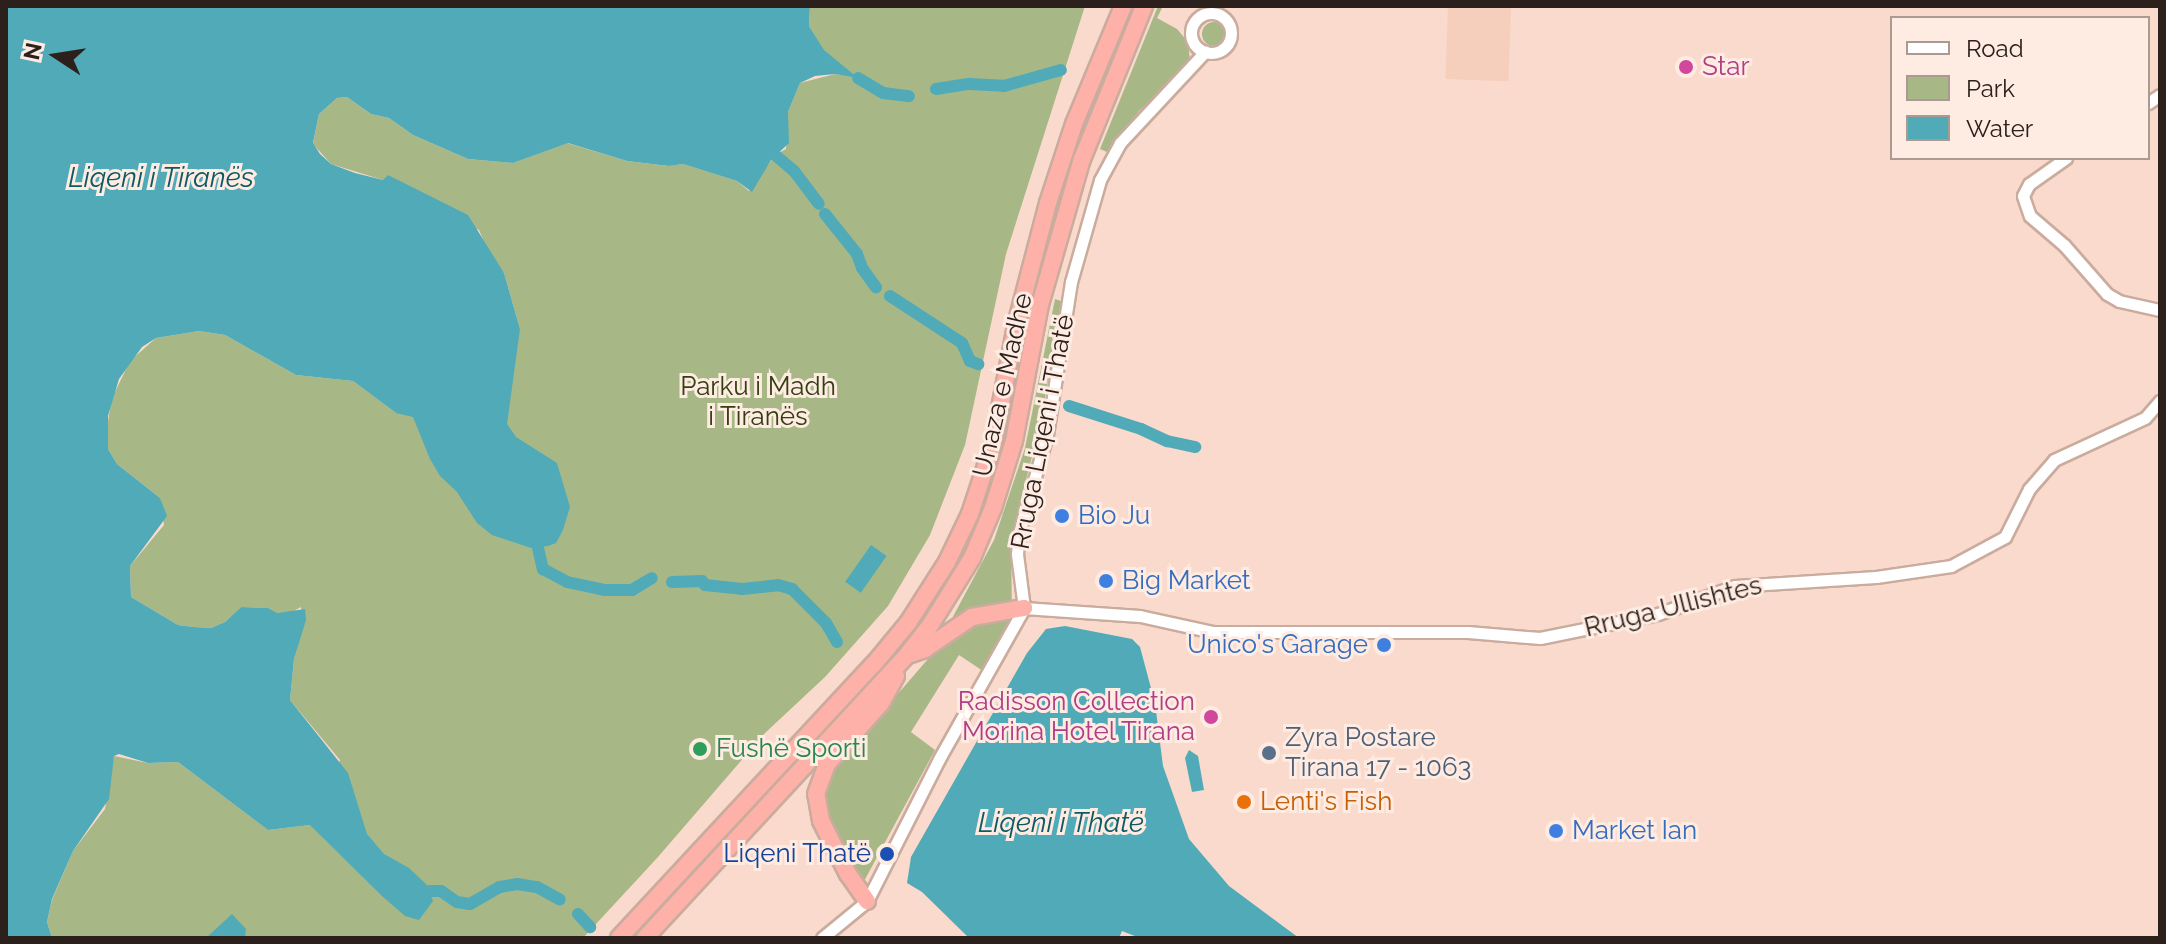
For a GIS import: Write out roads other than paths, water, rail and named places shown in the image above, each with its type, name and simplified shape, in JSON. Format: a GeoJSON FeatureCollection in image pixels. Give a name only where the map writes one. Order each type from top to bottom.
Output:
{"type":"FeatureCollection","features":[{"type":"Feature","properties":{"kind":"highway","name":"Unaza e Madhe"},"geometry":{"type":"LineString","coordinates":[[619,938],[883,653],[914,614],[947,562],[970,514],[993,444],[1017,321],[1048,203],[1074,124],[1123,6]]}},
{"type":"Feature","properties":{"kind":"highway","name":"Unaza e Madhe"},"geometry":{"type":"LineString","coordinates":[[645,938],[904,659],[958,581],[993,508],[1014,441],[1040,305],[1070,198],[1104,101],[1144,6]]}},
{"type":"Feature","properties":{"kind":"highway"},"geometry":{"type":"LineString","coordinates":[[867,901],[848,874],[821,821],[816,794],[827,764],[881,703],[894,684],[904,659],[925,649],[972,617],[1024,608]]}},
{"type":"Feature","properties":{"kind":"street"},"geometry":{"type":"LineString","coordinates":[[1210,9],[1225,19],[1231,35],[1222,50],[1205,52],[1196,46],[1191,32],[1197,19],[1210,9]]}},
{"type":"Feature","properties":{"kind":"street","name":"Rruga Liqeni i Thatë"},"geometry":{"type":"LineString","coordinates":[[1024,608],[1017,554],[1019,533],[1047,435],[1071,282],[1100,180],[1120,143],[1205,52]]}},
{"type":"Feature","properties":{"kind":"street"},"geometry":{"type":"LineString","coordinates":[[2063,160],[2029,184],[2023,196],[2030,216],[2064,245],[2107,294],[2160,310]]}},
{"type":"Feature","properties":{"kind":"street","name":"Rruga Ullishtes"},"geometry":{"type":"LineString","coordinates":[[1024,608],[1140,616],[1213,632],[1468,632],[1540,638],[1658,614],[1735,586],[1876,577],[1951,566],[2005,537],[2029,489],[2054,460],[2145,418],[2160,401]]}},
{"type":"Feature","properties":{"kind":"street"},"geometry":{"type":"LineString","coordinates":[[822,938],[867,901],[939,759],[1024,608]]}},
{"type":"Feature","properties":{"kind":"water","name":"Liqeni i Tiranës"},"geometry":{"type":"Polygon","coordinates":[[[6,6],[810,6],[809,26],[824,50],[858,78],[835,74],[815,76],[800,83],[788,112],[789,143],[771,160],[752,192],[737,181],[683,164],[669,166],[627,161],[568,143],[513,163],[468,159],[413,135],[389,118],[371,114],[347,97],[337,98],[319,114],[313,143],[331,164],[383,180],[388,175],[468,215],[504,273],[520,329],[507,424],[516,437],[557,463],[570,507],[556,543],[531,548],[492,535],[477,523],[457,492],[440,476],[413,417],[396,413],[353,381],[296,375],[225,335],[199,331],[156,338],[142,347],[119,379],[108,416],[108,449],[117,464],[160,498],[167,516],[130,566],[131,597],[178,625],[194,627],[211,628],[225,622],[241,607],[268,608],[277,613],[305,609],[306,620],[294,659],[290,700],[348,773],[367,834],[384,854],[409,868],[426,884],[433,901],[419,920],[405,916],[382,896],[310,825],[268,830],[178,762],[148,763],[119,754],[114,756],[109,799],[73,851],[52,899],[47,922],[52,938],[6,938],[6,6]]]}},
{"type":"Feature","properties":{"kind":"water"},"geometry":{"type":"Polygon","coordinates":[[[871,545],[887,556],[861,593],[845,582],[871,545]]]}},
{"type":"Feature","properties":{"kind":"water","name":"Liqeni i Thatë"},"geometry":{"type":"Polygon","coordinates":[[[1065,626],[1132,639],[1140,647],[1155,703],[1163,766],[1189,839],[1229,886],[1299,938],[1140,938],[1122,931],[1119,938],[969,938],[922,892],[907,883],[911,857],[1027,653],[1046,629],[1065,626]]]}},
{"type":"Feature","properties":{"kind":"water"},"geometry":{"type":"Polygon","coordinates":[[[1189,750],[1198,756],[1204,790],[1192,792],[1185,758],[1189,750]]]}},
{"type":"Feature","properties":{"kind":"water"},"geometry":{"type":"Polygon","coordinates":[[[232,914],[246,929],[245,937],[206,938],[232,914]]]}},
{"type":"Feature","properties":{"kind":"waterway"},"geometry":{"type":"LineString","coordinates":[[936,89],[969,84],[1004,86],[1061,70]]}},
{"type":"Feature","properties":{"kind":"waterway"},"geometry":{"type":"LineString","coordinates":[[858,78],[883,93],[909,96]]}},
{"type":"Feature","properties":{"kind":"waterway"},"geometry":{"type":"LineString","coordinates":[[775,155],[794,171],[819,204]]}},
{"type":"Feature","properties":{"kind":"waterway"},"geometry":{"type":"LineString","coordinates":[[825,214],[857,254],[862,268],[876,287]]}},
{"type":"Feature","properties":{"kind":"waterway"},"geometry":{"type":"LineString","coordinates":[[890,296],[962,343],[970,361],[978,364]]}},
{"type":"Feature","properties":{"kind":"waterway"},"geometry":{"type":"LineString","coordinates":[[1069,406],[1141,429],[1167,441],[1195,447]]}},
{"type":"Feature","properties":{"kind":"waterway"},"geometry":{"type":"LineString","coordinates":[[538,548],[543,569],[567,582],[604,590],[632,590],[652,578]]}},
{"type":"Feature","properties":{"kind":"waterway"},"geometry":{"type":"LineString","coordinates":[[672,582],[702,581],[705,585],[742,589],[778,585],[792,589],[826,623],[837,642]]}},
{"type":"Feature","properties":{"kind":"waterway"},"geometry":{"type":"LineString","coordinates":[[429,891],[441,891],[457,902],[470,904],[500,887],[517,884],[537,887],[560,900]]}},
{"type":"Feature","properties":{"kind":"waterway"},"geometry":{"type":"LineString","coordinates":[[578,914],[590,927]]}},
{"type":"Feature","properties":{"kind":"place","name":"Star"},"geometry":{"type":"Point","coordinates":[1686,67]}},
{"type":"Feature","properties":{"kind":"place","name":"Bio Ju"},"geometry":{"type":"Point","coordinates":[1062,516]}},
{"type":"Feature","properties":{"kind":"place","name":"Big Market"},"geometry":{"type":"Point","coordinates":[1106,581]}},
{"type":"Feature","properties":{"kind":"place","name":"Unico's Garage"},"geometry":{"type":"Point","coordinates":[1384,645]}},
{"type":"Feature","properties":{"kind":"place","name":"Radisson Collection Morina Hotel Tirana"},"geometry":{"type":"Point","coordinates":[1211,717]}},
{"type":"Feature","properties":{"kind":"place","name":"Fushë Sporti"},"geometry":{"type":"Point","coordinates":[700,749]}},
{"type":"Feature","properties":{"kind":"place","name":"Zyra Postare Tirana 17 - 1063"},"geometry":{"type":"Point","coordinates":[1269,753]}},
{"type":"Feature","properties":{"kind":"place","name":"Lenti's Fish"},"geometry":{"type":"Point","coordinates":[1244,802]}},
{"type":"Feature","properties":{"kind":"place","name":"Market Ian"},"geometry":{"type":"Point","coordinates":[1556,831]}},
{"type":"Feature","properties":{"kind":"place","name":"Liqeni Thatë"},"geometry":{"type":"Point","coordinates":[887,854]}},
{"type":"Feature","properties":{"kind":"park label","name":"Parku i Madh i Tiranës"},"geometry":{"type":"Point","coordinates":[758,402]}}]}
